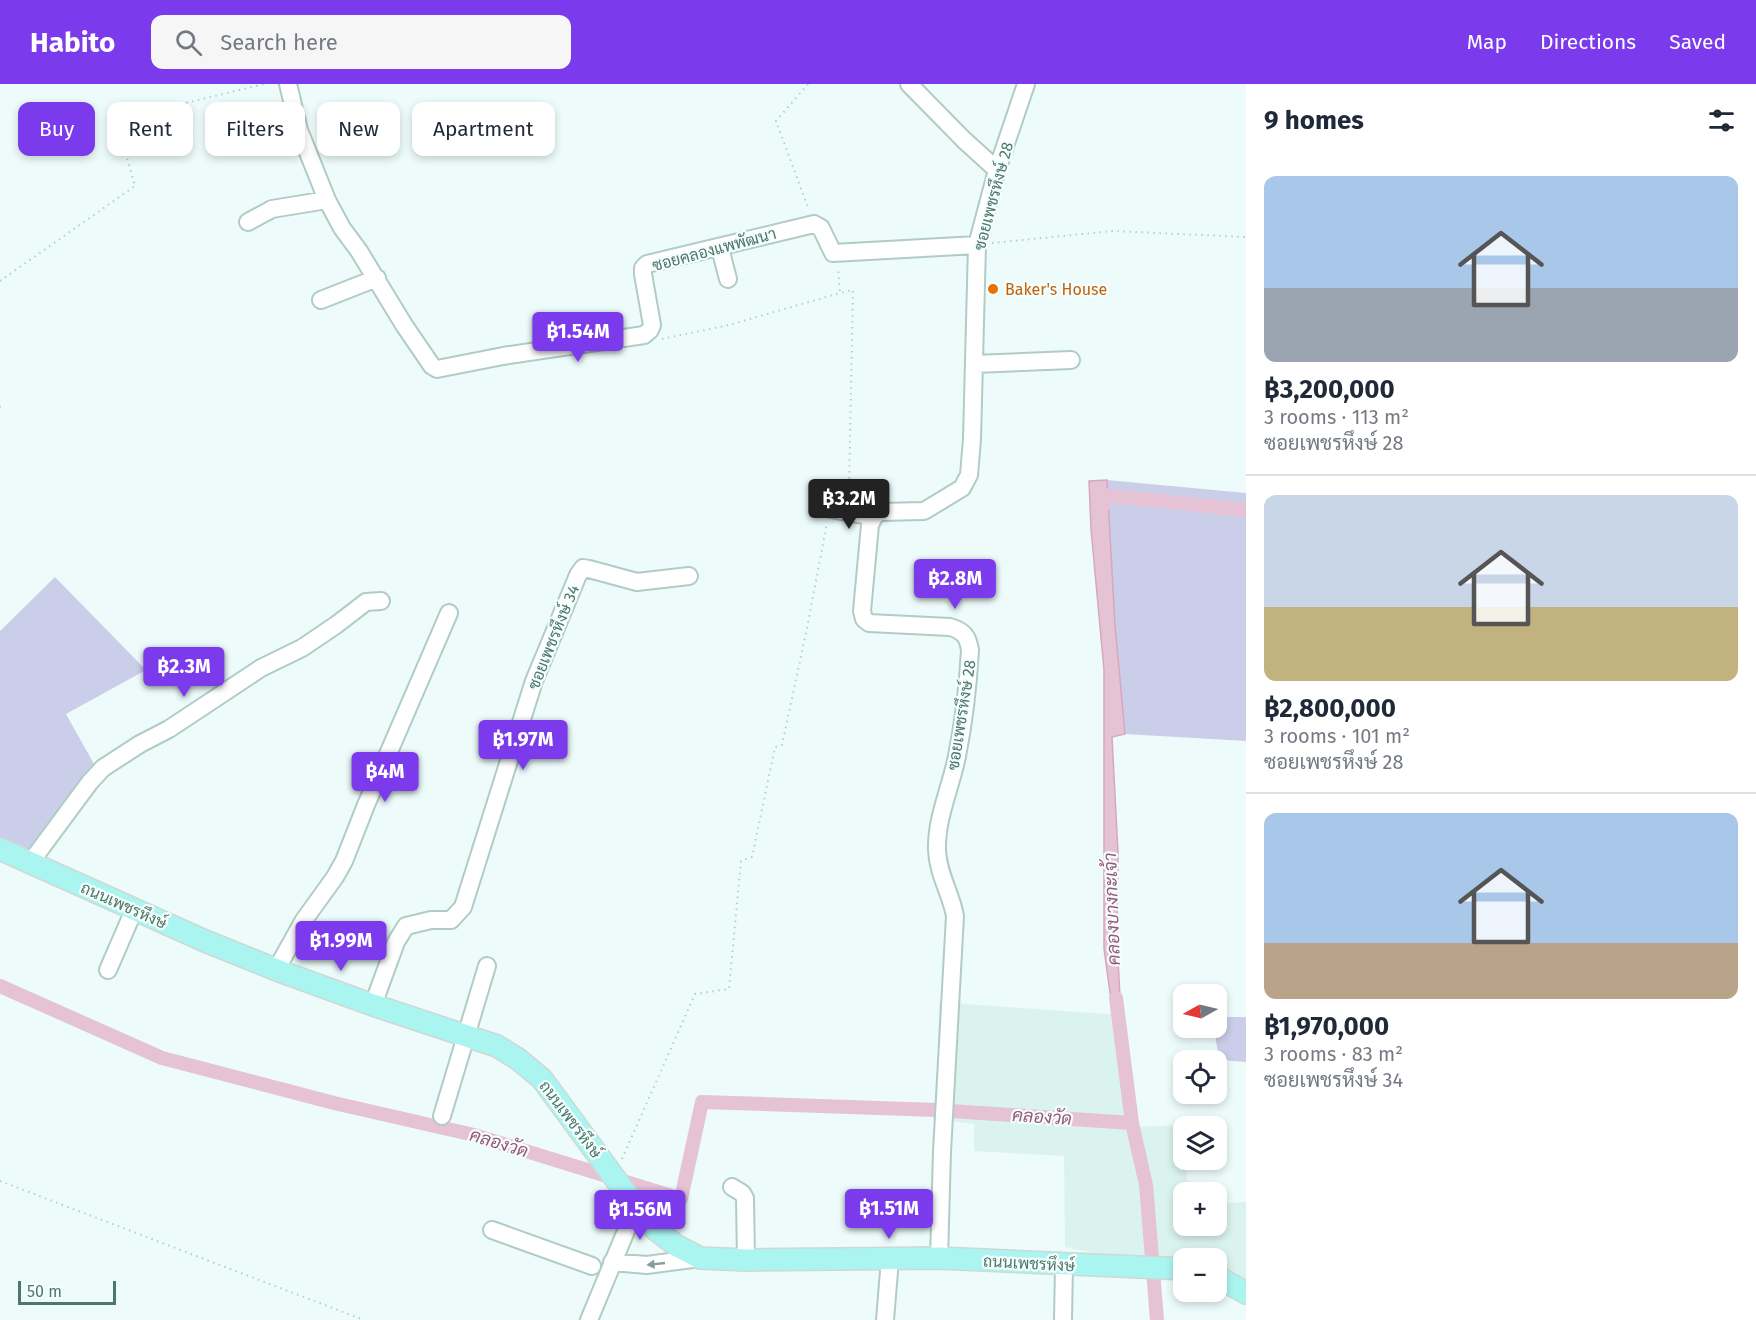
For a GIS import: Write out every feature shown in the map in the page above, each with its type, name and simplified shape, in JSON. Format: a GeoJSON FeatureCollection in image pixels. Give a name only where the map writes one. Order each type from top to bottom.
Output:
{"type":"FeatureCollection","features":[{"type":"Feature","properties":{"kind":"main road","name":"ถนนเพชรหึงษ์"},"geometry":{"type":"LineString","coordinates":[[0,849],[134,910],[276,970],[497,1046],[518,1059],[542,1079],[635,1206],[656,1230],[677,1246],[700,1258],[746,1260],[939,1258],[1173,1269]]}},
{"type":"Feature","properties":{"kind":"main road"},"geometry":{"type":"LineString","coordinates":[[1227,1282],[1246,1293]]}},
{"type":"Feature","properties":{"kind":"street"},"geometry":{"type":"LineString","coordinates":[[288,84],[299,130],[327,200],[342,228],[377,278],[404,325],[432,366],[437,369],[503,356],[644,334]]}},
{"type":"Feature","properties":{"kind":"street"},"geometry":{"type":"LineString","coordinates":[[909,84],[997,170]]}},
{"type":"Feature","properties":{"kind":"street","name":"ซอยเพชรหึงษ์ 28"},"geometry":{"type":"LineString","coordinates":[[939,1258],[942,1152],[955,916],[952,901],[939,869],[937,848],[941,818],[962,727],[969,640],[959,630],[950,627],[869,623],[864,619],[862,611],[863,592],[870,525],[874,517],[879,512],[887,511],[924,511],[962,488],[969,475],[972,447],[977,245],[997,170],[1025,85]]}},
{"type":"Feature","properties":{"kind":"street"},"geometry":{"type":"LineString","coordinates":[[248,222],[272,209],[327,200]]}},
{"type":"Feature","properties":{"kind":"street"},"geometry":{"type":"LineString","coordinates":[[814,224],[821,228],[831,251],[837,253],[977,245]]}},
{"type":"Feature","properties":{"kind":"street","name":"ซอยคลองแพพัฒนา"},"geometry":{"type":"LineString","coordinates":[[644,334],[652,325],[643,268],[647,264],[814,224]]}},
{"type":"Feature","properties":{"kind":"street"},"geometry":{"type":"LineString","coordinates":[[720,248],[728,279]]}},
{"type":"Feature","properties":{"kind":"street"},"geometry":{"type":"LineString","coordinates":[[321,300],[377,278]]}},
{"type":"Feature","properties":{"kind":"street"},"geometry":{"type":"LineString","coordinates":[[974,364],[1071,360]]}},
{"type":"Feature","properties":{"kind":"street"},"geometry":{"type":"LineString","coordinates":[[830,509],[874,517]]}},
{"type":"Feature","properties":{"kind":"street","name":"ซอยเพชรหึงษ์ 34"},"geometry":{"type":"LineString","coordinates":[[373,1005],[396,942],[406,926],[451,920],[463,907],[534,681],[578,574],[583,568],[637,582],[689,576]]}},
{"type":"Feature","properties":{"kind":"street"},"geometry":{"type":"LineString","coordinates":[[30,863],[103,768],[140,744],[169,729],[261,668],[302,648],[366,602],[381,601]]}},
{"type":"Feature","properties":{"kind":"street"},"geometry":{"type":"LineString","coordinates":[[276,970],[304,920],[344,861],[449,613]]}},
{"type":"Feature","properties":{"kind":"street"},"geometry":{"type":"LineString","coordinates":[[108,970],[134,910]]}},
{"type":"Feature","properties":{"kind":"street"},"geometry":{"type":"LineString","coordinates":[[442,1116],[487,966]]}},
{"type":"Feature","properties":{"kind":"street"},"geometry":{"type":"LineString","coordinates":[[732,1187],[742,1193],[745,1198],[746,1260]]}},
{"type":"Feature","properties":{"kind":"street"},"geometry":{"type":"LineString","coordinates":[[589,1320],[603,1267],[635,1206]]}},
{"type":"Feature","properties":{"kind":"street"},"geometry":{"type":"LineString","coordinates":[[492,1230],[603,1267],[647,1265],[700,1258]]}},
{"type":"Feature","properties":{"kind":"street"},"geometry":{"type":"LineString","coordinates":[[885,1320],[890,1259]]}},
{"type":"Feature","properties":{"kind":"street"},"geometry":{"type":"LineString","coordinates":[[1063,1320],[1064,1265]]}},
{"type":"Feature","properties":{"kind":"path"},"geometry":{"type":"LineString","coordinates":[[0,280],[135,186],[116,120],[264,84]]}},
{"type":"Feature","properties":{"kind":"path"},"geometry":{"type":"LineString","coordinates":[[808,84],[776,121],[814,224]]}},
{"type":"Feature","properties":{"kind":"path"},"geometry":{"type":"LineString","coordinates":[[977,245],[1113,231],[1246,237]]}},
{"type":"Feature","properties":{"kind":"path"},"geometry":{"type":"LineString","coordinates":[[837,253],[840,293]]}},
{"type":"Feature","properties":{"kind":"path"},"geometry":{"type":"LineString","coordinates":[[614,1178],[695,994],[729,989],[741,861],[753,857],[776,747],[782,745],[830,509],[831,491],[849,487],[854,290],[729,325],[664,339],[644,334]]}},
{"type":"Feature","properties":{"kind":"path"},"geometry":{"type":"LineString","coordinates":[[0,1180],[364,1320]]}},
{"type":"Feature","properties":{"kind":"shaded area"},"geometry":{"type":"Polygon","coordinates":[[[1107,480],[1246,493],[1246,741],[1125,734],[1115,625],[1107,480]]]}},
{"type":"Feature","properties":{"kind":"shaded area"},"geometry":{"type":"Polygon","coordinates":[[[55,577],[146,670],[66,714],[94,764],[28,852],[0,838],[0,631],[55,577]]]}},
{"type":"Feature","properties":{"kind":"shaded area"},"geometry":{"type":"Polygon","coordinates":[[[939,1002],[1121,1015],[1129,1127],[1173,1125],[1173,1170],[1186,1170],[1188,1182],[1173,1182],[1173,1236],[1227,1236],[1227,1203],[1246,1202],[1246,1281],[1227,1271],[1227,1248],[1173,1248],[1173,1259],[1131,1260],[1065,1247],[1064,1156],[974,1151],[974,1124],[933,1119],[938,1058],[939,1002]]]}},
{"type":"Feature","properties":{"kind":"shaded area"},"geometry":{"type":"Polygon","coordinates":[[[1227,1017],[1246,1017],[1246,1062],[1227,1061],[1227,1050],[1217,1050],[1216,1038],[1227,1038],[1227,1017]]]}},
{"type":"Feature","properties":{"kind":"water"},"geometry":{"type":"Polygon","coordinates":[[[1107,480],[1115,625],[1125,734],[1112,737],[1118,853],[1117,942],[1121,1015],[1113,1014],[1104,949],[1104,670],[1091,529],[1089,481],[1107,480]]]}},
{"type":"Feature","properties":{"kind":"waterway"},"geometry":{"type":"LineString","coordinates":[[1103,506],[1102,495],[1246,510]]}},
{"type":"Feature","properties":{"kind":"waterway","name":"คลองวัด"},"geometry":{"type":"LineString","coordinates":[[0,986],[162,1058],[334,1103],[474,1135],[681,1199],[702,1102],[937,1110]]}},
{"type":"Feature","properties":{"kind":"waterway","name":"คลองบางกะเจ้า"},"geometry":{"type":"LineString","coordinates":[[1116,998],[1132,1123],[1146,1185],[1157,1320]]}},
{"type":"Feature","properties":{"kind":"waterway","name":"คลองวัด"},"geometry":{"type":"LineString","coordinates":[[951,1111],[1132,1123]]}},
{"type":"Feature","properties":{"kind":"place","name":"Baker's House"},"geometry":{"type":"Point","coordinates":[993,289]}}]}
